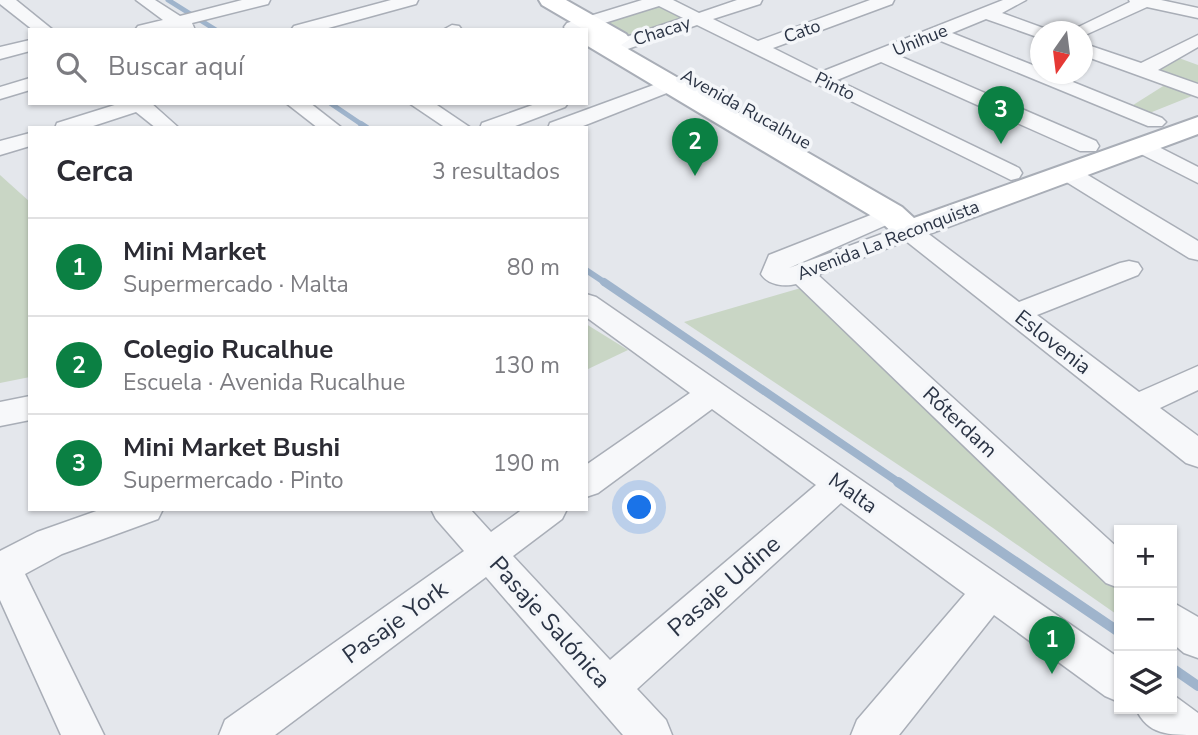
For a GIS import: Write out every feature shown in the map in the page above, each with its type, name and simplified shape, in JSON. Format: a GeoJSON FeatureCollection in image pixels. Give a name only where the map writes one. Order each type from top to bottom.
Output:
{"type":"FeatureCollection","features":[{"type":"Feature","properties":{"kind":"street"},"geometry":{"type":"LineString","coordinates":[[5,0],[42,28]]}},
{"type":"Feature","properties":{"kind":"street"},"geometry":{"type":"LineString","coordinates":[[144,0],[184,24]]}},
{"type":"Feature","properties":{"kind":"street"},"geometry":{"type":"LineString","coordinates":[[157,28],[184,24],[207,9],[262,0]]}},
{"type":"Feature","properties":{"kind":"street"},"geometry":{"type":"LineString","coordinates":[[307,28],[410,0]]}},
{"type":"Feature","properties":{"kind":"street","name":"Avenida Rucalhue"},"geometry":{"type":"LineString","coordinates":[[526,0],[581,28]]}},
{"type":"Feature","properties":{"kind":"street","name":"Avenida Rucalhue"},"geometry":{"type":"LineString","coordinates":[[550,0],[585,28]]}},
{"type":"Feature","properties":{"kind":"street","name":"Chacay"},"geometry":{"type":"LineString","coordinates":[[593,34],[660,0]]}},
{"type":"Feature","properties":{"kind":"street","name":"Pinto"},"geometry":{"type":"LineString","coordinates":[[660,0],[1011,173]]}},
{"type":"Feature","properties":{"kind":"street","name":"Chacay"},"geometry":{"type":"LineString","coordinates":[[593,34],[698,19],[754,0]]}},
{"type":"Feature","properties":{"kind":"street","name":"Cato"},"geometry":{"type":"LineString","coordinates":[[757,48],[886,0]]}},
{"type":"Feature","properties":{"kind":"street","name":"Unihue"},"geometry":{"type":"LineString","coordinates":[[821,79],[1018,0]]}},
{"type":"Feature","properties":{"kind":"street"},"geometry":{"type":"LineString","coordinates":[[1093,24],[1140,1],[1198,13]]}},
{"type":"Feature","properties":{"kind":"street"},"geometry":{"type":"LineString","coordinates":[[207,9],[238,24]]}},
{"type":"Feature","properties":{"kind":"street"},"geometry":{"type":"LineString","coordinates":[[0,19],[23,13]]}},
{"type":"Feature","properties":{"kind":"street"},"geometry":{"type":"LineString","coordinates":[[987,13],[1030,29]]}},
{"type":"Feature","properties":{"kind":"street"},"geometry":{"type":"LineString","coordinates":[[937,33],[1149,134],[1198,176]]}},
{"type":"Feature","properties":{"kind":"street","name":"Avenida Rucalhue"},"geometry":{"type":"LineString","coordinates":[[593,34],[670,85],[915,217]]}},
{"type":"Feature","properties":{"kind":"street","name":"Avenida Rucalhue"},"geometry":{"type":"LineString","coordinates":[[593,34],[915,217]]}},
{"type":"Feature","properties":{"kind":"street"},"geometry":{"type":"LineString","coordinates":[[1142,71],[1198,40]]}},
{"type":"Feature","properties":{"kind":"street"},"geometry":{"type":"LineString","coordinates":[[0,53],[28,46]]}},
{"type":"Feature","properties":{"kind":"street"},"geometry":{"type":"LineString","coordinates":[[1093,52],[1198,91]]}},
{"type":"Feature","properties":{"kind":"street"},"geometry":{"type":"LineString","coordinates":[[882,55],[1088,146]]}},
{"type":"Feature","properties":{"kind":"street"},"geometry":{"type":"LineString","coordinates":[[0,93],[28,85]]}},
{"type":"Feature","properties":{"kind":"street"},"geometry":{"type":"LineString","coordinates":[[563,126],[670,85]]}},
{"type":"Feature","properties":{"kind":"street"},"geometry":{"type":"LineString","coordinates":[[71,126],[135,105]]}},
{"type":"Feature","properties":{"kind":"street"},"geometry":{"type":"LineString","coordinates":[[139,105],[166,126]]}},
{"type":"Feature","properties":{"kind":"street"},"geometry":{"type":"LineString","coordinates":[[299,105],[329,126]]}},
{"type":"Feature","properties":{"kind":"street"},"geometry":{"type":"LineString","coordinates":[[422,105],[458,126]]}},
{"type":"Feature","properties":{"kind":"street"},"geometry":{"type":"LineString","coordinates":[[496,126],[554,105]]}},
{"type":"Feature","properties":{"kind":"street"},"geometry":{"type":"LineString","coordinates":[[563,105],[583,118]]}},
{"type":"Feature","properties":{"kind":"street","name":"Avenida La Reconquista"},"geometry":{"type":"LineString","coordinates":[[915,217],[1068,173],[1198,107]]}},
{"type":"Feature","properties":{"kind":"street","name":"Avenida La Reconquista"},"geometry":{"type":"LineString","coordinates":[[800,273],[1011,173],[1088,146],[1198,125]]}},
{"type":"Feature","properties":{"kind":"street"},"geometry":{"type":"LineString","coordinates":[[0,148],[28,140]]}},
{"type":"Feature","properties":{"kind":"street"},"geometry":{"type":"LineString","coordinates":[[1068,173],[1198,252]]}},
{"type":"Feature","properties":{"kind":"street","name":"Eslovenia"},"geometry":{"type":"LineString","coordinates":[[915,217],[1016,313],[1198,454]]}},
{"type":"Feature","properties":{"kind":"street"},"geometry":{"type":"LineString","coordinates":[[1016,313],[1129,269]]}},
{"type":"Feature","properties":{"kind":"street","name":"Róterdam"},"geometry":{"type":"LineString","coordinates":[[800,273],[1114,567]]}},
{"type":"Feature","properties":{"kind":"street","name":"Malta"},"geometry":{"type":"LineString","coordinates":[[588,305],[1114,678]]}},
{"type":"Feature","properties":{"kind":"street"},"geometry":{"type":"LineString","coordinates":[[1136,406],[1198,377]]}},
{"type":"Feature","properties":{"kind":"street"},"geometry":{"type":"LineString","coordinates":[[588,482],[712,393]]}},
{"type":"Feature","properties":{"kind":"street"},"geometry":{"type":"LineString","coordinates":[[0,414],[28,408]]}},
{"type":"Feature","properties":{"kind":"street","name":"Pasaje Udine"},"geometry":{"type":"LineString","coordinates":[[608,688],[840,484]]}},
{"type":"Feature","properties":{"kind":"street"},"geometry":{"type":"LineString","coordinates":[[83,735],[11,583],[0,574],[16,559],[38,548],[140,511]]}},
{"type":"Feature","properties":{"kind":"street","name":"Pasaje Salónica"},"geometry":{"type":"LineString","coordinates":[[450,511],[651,735]]}},
{"type":"Feature","properties":{"kind":"street","name":"Pasaje York"},"geometry":{"type":"LineString","coordinates":[[240,735],[547,511]]}},
{"type":"Feature","properties":{"kind":"street"},"geometry":{"type":"LineString","coordinates":[[872,735],[992,590]]}},
{"type":"Feature","properties":{"kind":"street"},"geometry":{"type":"LineString","coordinates":[[1177,624],[1198,640]]}},
{"type":"Feature","properties":{"kind":"street"},"geometry":{"type":"LineString","coordinates":[[1164,714],[1192,735]]}},
{"type":"Feature","properties":{"kind":"green space"},"geometry":{"type":"Polygon","coordinates":[[[661,4],[687,20],[633,38],[601,21],[661,4]]]}},
{"type":"Feature","properties":{"kind":"green space"},"geometry":{"type":"Polygon","coordinates":[[[1176,57],[1198,65],[1198,87],[1159,73],[1155,69],[1176,57]]]}},
{"type":"Feature","properties":{"kind":"green space"},"geometry":{"type":"Polygon","coordinates":[[[1168,83],[1197,94],[1147,114],[1130,107],[1168,83]]]}},
{"type":"Feature","properties":{"kind":"green space"},"geometry":{"type":"Polygon","coordinates":[[[0,175],[28,200],[28,377],[0,383],[0,175]]]}},
{"type":"Feature","properties":{"kind":"green space"},"geometry":{"type":"Polygon","coordinates":[[[825,281],[1114,547],[1114,613],[993,528],[684,322],[825,281]]]}},
{"type":"Feature","properties":{"kind":"green space"},"geometry":{"type":"Polygon","coordinates":[[[588,325],[628,350],[588,369],[588,325]]]}},
{"type":"Feature","properties":{"kind":"waterway"},"geometry":{"type":"LineString","coordinates":[[168,0],[213,28]]}},
{"type":"Feature","properties":{"kind":"waterway"},"geometry":{"type":"LineString","coordinates":[[333,105],[364,126]]}},
{"type":"Feature","properties":{"kind":"waterway"},"geometry":{"type":"LineString","coordinates":[[588,271],[604,282]]}},
{"type":"Feature","properties":{"kind":"waterway"},"geometry":{"type":"LineString","coordinates":[[604,282],[901,484]]}},
{"type":"Feature","properties":{"kind":"waterway"},"geometry":{"type":"LineString","coordinates":[[898,482],[1114,629]]}},
{"type":"Feature","properties":{"kind":"waterway"},"geometry":{"type":"LineString","coordinates":[[1177,671],[1198,686]]}},
{"type":"Feature","properties":{"kind":"place","name":"Mini Market Bushi"},"geometry":{"type":"Point","coordinates":[1001,144]}},
{"type":"Feature","properties":{"kind":"place","name":"Colegio Rucalhue"},"geometry":{"type":"Point","coordinates":[695,176]}},
{"type":"Feature","properties":{"kind":"place","name":"Mini Market"},"geometry":{"type":"Point","coordinates":[1052,674]}}]}
